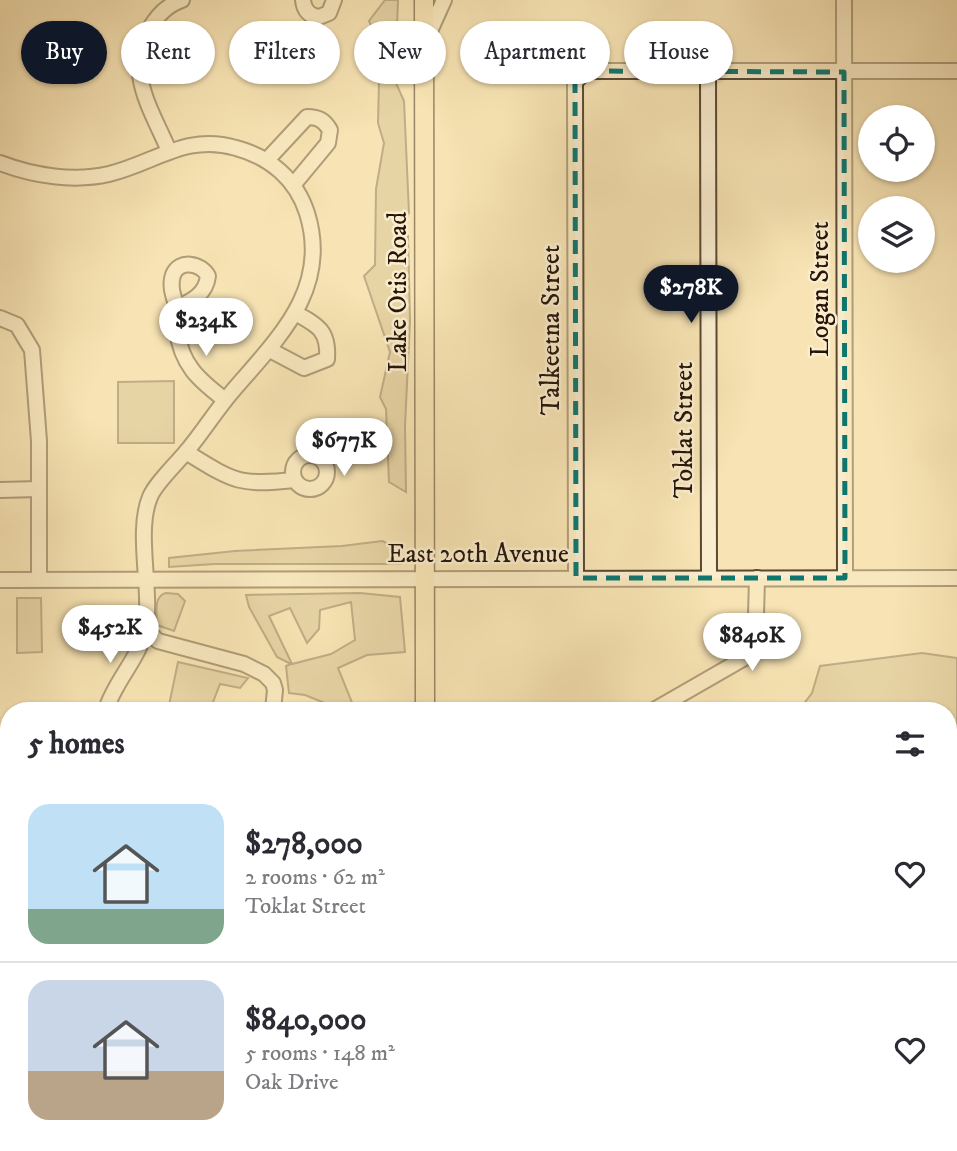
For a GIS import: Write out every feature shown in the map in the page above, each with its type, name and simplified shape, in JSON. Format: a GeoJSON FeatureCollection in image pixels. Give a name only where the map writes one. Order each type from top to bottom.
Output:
{"type":"FeatureCollection","features":[{"type":"Feature","properties":{"kind":"main road","name":"Lake Otis Road"},"geometry":{"type":"LineString","coordinates":[[424,0],[424,21]]}},
{"type":"Feature","properties":{"kind":"main road","name":"Lake Otis Road"},"geometry":{"type":"LineString","coordinates":[[424,84],[425,702]]}},
{"type":"Feature","properties":{"kind":"street"},"geometry":{"type":"LineString","coordinates":[[169,151],[140,75],[142,49],[149,30],[161,12],[182,0]]}},
{"type":"Feature","properties":{"kind":"street"},"geometry":{"type":"LineString","coordinates":[[303,0],[306,10],[314,17],[329,13],[334,0]]}},
{"type":"Feature","properties":{"kind":"street"},"geometry":{"type":"LineString","coordinates":[[434,21],[444,0]]}},
{"type":"Feature","properties":{"kind":"street","name":"Logan Street"},"geometry":{"type":"LineString","coordinates":[[844,0],[845,578]]}},
{"type":"Feature","properties":{"kind":"street","name":"Talkeetna Street"},"geometry":{"type":"LineString","coordinates":[[576,578],[575,82],[586,71],[624,72]]}},
{"type":"Feature","properties":{"kind":"street"},"geometry":{"type":"LineString","coordinates":[[733,73],[957,71]]}},
{"type":"Feature","properties":{"kind":"street","name":"Toklat Street"},"geometry":{"type":"LineString","coordinates":[[708,84],[709,578]]}},
{"type":"Feature","properties":{"kind":"street"},"geometry":{"type":"LineString","coordinates":[[267,160],[307,117],[317,117],[325,122],[330,130],[328,143],[294,184]]}},
{"type":"Feature","properties":{"kind":"street"},"geometry":{"type":"LineString","coordinates":[[0,163],[48,176],[76,178],[108,175],[169,151],[195,144],[219,144],[238,148],[267,160],[294,184],[311,228],[314,251],[308,285],[295,313],[270,349],[225,400],[150,496],[145,522],[145,629],[138,650],[110,702]]}},
{"type":"Feature","properties":{"kind":"street"},"geometry":{"type":"LineString","coordinates":[[177,308],[177,330],[184,354],[196,377],[225,400]]}},
{"type":"Feature","properties":{"kind":"street"},"geometry":{"type":"LineString","coordinates":[[270,349],[304,368],[327,359],[328,341],[316,324],[295,313]]}},
{"type":"Feature","properties":{"kind":"street"},"geometry":{"type":"LineString","coordinates":[[0,318],[17,325],[32,350],[37,395],[39,579]]}},
{"type":"Feature","properties":{"kind":"street"},"geometry":{"type":"LineString","coordinates":[[186,452],[224,476],[241,482],[259,484],[294,480]]}},
{"type":"Feature","properties":{"kind":"street"},"geometry":{"type":"LineString","coordinates":[[0,490],[39,489]]}},
{"type":"Feature","properties":{"kind":"street"},"geometry":{"type":"LineString","coordinates":[[667,702],[755,652],[757,578]]}},
{"type":"Feature","properties":{"kind":"street","name":"East 20th Avenue"},"geometry":{"type":"LineString","coordinates":[[0,580],[957,578]]}},
{"type":"Feature","properties":{"kind":"street"},"geometry":{"type":"LineString","coordinates":[[145,629],[158,641],[244,664],[264,674],[273,683],[274,702]]}},
{"type":"Feature","properties":{"kind":"highlighted area"},"geometry":{"type":"Polygon","coordinates":[[[586,71],[844,72],[845,578],[576,578],[575,82],[586,71]]]}},
{"type":"Feature","properties":{"kind":"shaded area"},"geometry":{"type":"Polygon","coordinates":[[[385,0],[398,0],[397,21],[369,21],[385,0]]]}},
{"type":"Feature","properties":{"kind":"shaded area"},"geometry":{"type":"Polygon","coordinates":[[[379,84],[396,84],[404,101],[409,213],[401,228],[408,236],[410,321],[405,426],[406,492],[389,482],[386,409],[380,397],[390,352],[364,276],[375,265],[376,189],[384,143],[378,123],[379,84]]]}},
{"type":"Feature","properties":{"kind":"shaded area"},"geometry":{"type":"Polygon","coordinates":[[[174,381],[174,443],[118,443],[118,382],[174,381]]]}},
{"type":"Feature","properties":{"kind":"shaded area"},"geometry":{"type":"Polygon","coordinates":[[[382,541],[401,549],[401,564],[215,564],[169,567],[169,558],[382,541]]]}},
{"type":"Feature","properties":{"kind":"shaded area"},"geometry":{"type":"Polygon","coordinates":[[[166,593],[178,594],[185,601],[174,631],[157,625],[157,602],[166,593]]]}},
{"type":"Feature","properties":{"kind":"shaded area"},"geometry":{"type":"Polygon","coordinates":[[[360,593],[400,597],[405,652],[367,655],[338,668],[352,702],[322,702],[305,695],[289,693],[286,666],[291,664],[277,657],[249,607],[246,595],[360,593]],[[351,602],[320,610],[319,629],[307,643],[290,608],[269,616],[292,664],[331,654],[355,640],[351,602]]]}},
{"type":"Feature","properties":{"kind":"shaded area"},"geometry":{"type":"Polygon","coordinates":[[[17,598],[41,598],[42,652],[17,653],[17,598]]]}},
{"type":"Feature","properties":{"kind":"shaded area"},"geometry":{"type":"Polygon","coordinates":[[[922,653],[957,658],[957,702],[805,702],[812,693],[820,666],[922,653]]]}},
{"type":"Feature","properties":{"kind":"shaded area"},"geometry":{"type":"Polygon","coordinates":[[[178,662],[248,678],[240,688],[220,684],[213,702],[170,702],[178,662]]]}}]}
